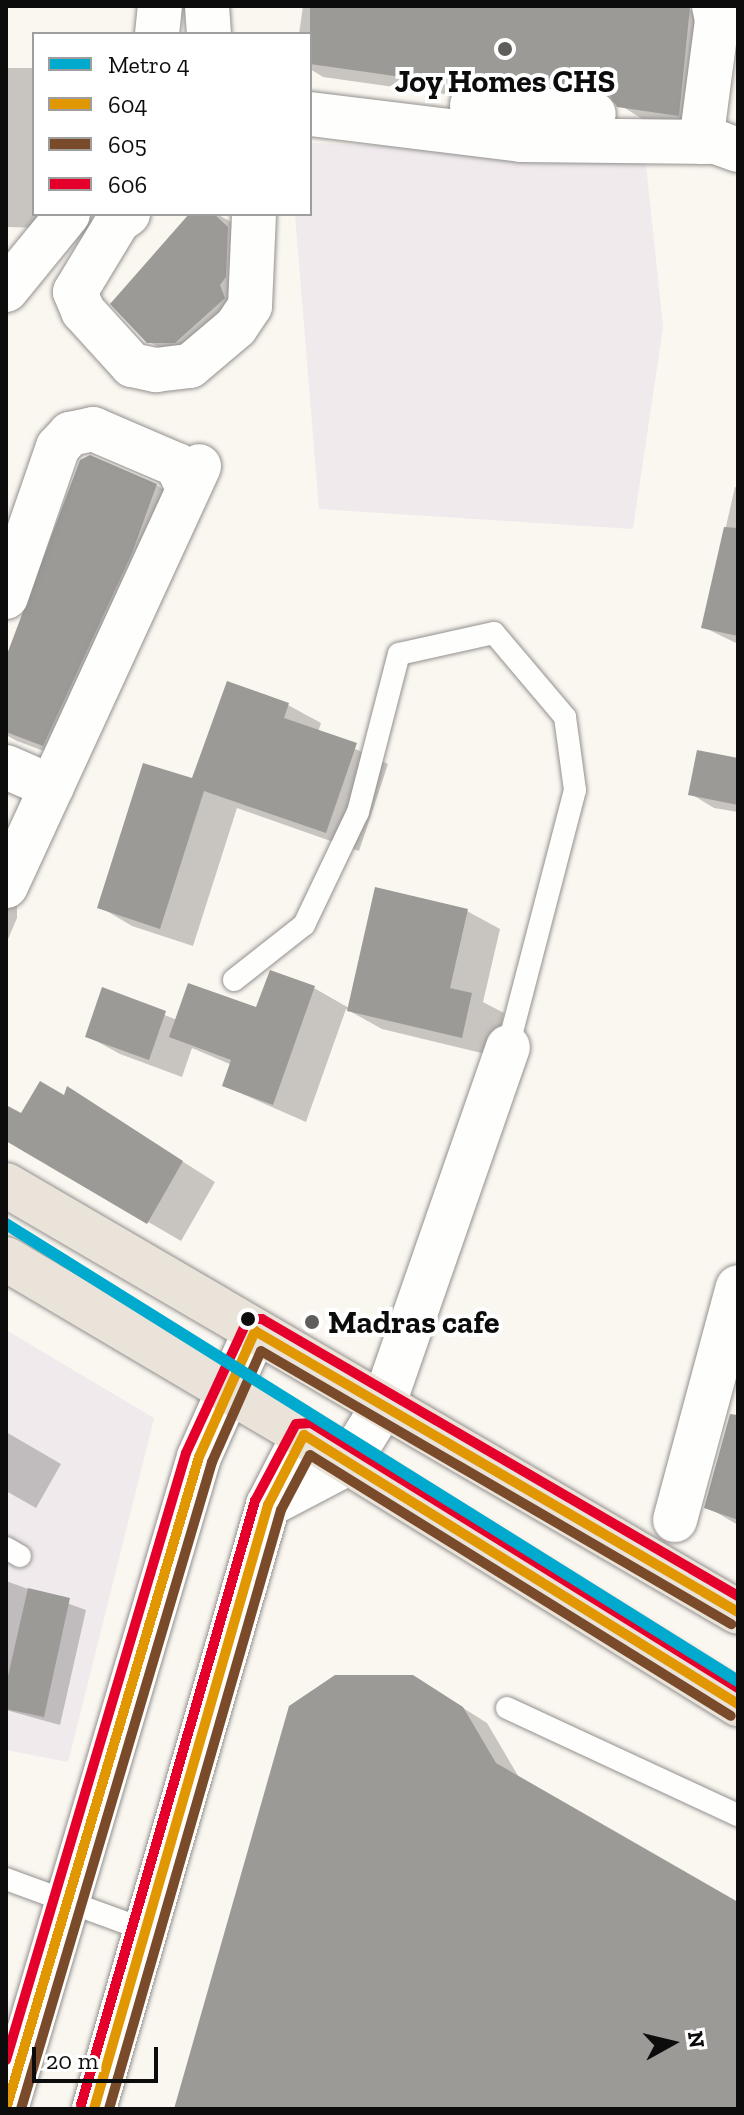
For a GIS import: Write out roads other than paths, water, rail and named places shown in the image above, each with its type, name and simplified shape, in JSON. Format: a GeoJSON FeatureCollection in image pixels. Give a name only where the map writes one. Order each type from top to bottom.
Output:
{"type":"FeatureCollection","features":[{"type":"Feature","properties":{"kind":"main road"},"geometry":{"type":"LineString","coordinates":[[6,1185],[738,1612]]}},
{"type":"Feature","properties":{"kind":"main road"},"geometry":{"type":"LineString","coordinates":[[6,1259],[304,1435],[738,1704]]}},
{"type":"Feature","properties":{"kind":"street"},"geometry":{"type":"LineString","coordinates":[[157,32],[160,6]]}},
{"type":"Feature","properties":{"kind":"street"},"geometry":{"type":"LineString","coordinates":[[207,6],[209,32]]}},
{"type":"Feature","properties":{"kind":"street"},"geometry":{"type":"LineString","coordinates":[[714,6],[717,20],[714,138]]}},
{"type":"Feature","properties":{"kind":"street"},"geometry":{"type":"LineString","coordinates":[[472,105],[714,138]]}},
{"type":"Feature","properties":{"kind":"street"},"geometry":{"type":"LineString","coordinates":[[312,114],[521,140],[714,138]]}},
{"type":"Feature","properties":{"kind":"street"},"geometry":{"type":"LineString","coordinates":[[88,235],[83,311],[132,365],[156,370],[190,366],[236,327],[250,306],[254,216]]}},
{"type":"Feature","properties":{"kind":"street"},"geometry":{"type":"LineString","coordinates":[[6,290],[88,235]]}},
{"type":"Feature","properties":{"kind":"street"},"geometry":{"type":"LineString","coordinates":[[6,597],[58,447],[70,434],[93,429],[177,465],[193,478],[6,886]]}},
{"type":"Feature","properties":{"kind":"street"},"geometry":{"type":"LineString","coordinates":[[6,767],[52,787]]}},
{"type":"Feature","properties":{"kind":"street"},"geometry":{"type":"LineString","coordinates":[[268,1505],[348,1463],[383,1406],[508,1047]]}},
{"type":"Feature","properties":{"kind":"street"},"geometry":{"type":"LineString","coordinates":[[675,1520],[738,1287]]}},
{"type":"Feature","properties":{"kind":"street"},"geometry":{"type":"LineString","coordinates":[[6,2109],[199,1457],[255,1331]]}},
{"type":"Feature","properties":{"kind":"street"},"geometry":{"type":"LineString","coordinates":[[94,2109],[148,1931],[268,1505],[304,1435]]}},
{"type":"Feature","properties":{"kind":"lane"},"geometry":{"type":"LineString","coordinates":[[234,980],[304,925],[358,812],[399,654],[494,633],[565,717],[575,790],[508,1047]]}},
{"type":"Feature","properties":{"kind":"lane"},"geometry":{"type":"LineString","coordinates":[[507,1708],[738,1815]]}},
{"type":"Feature","properties":{"kind":"lane"},"geometry":{"type":"LineString","coordinates":[[6,1879],[148,1931]]}},
{"type":"Feature","properties":{"kind":"metro line","name":"4"},"geometry":{"type":"LineString","coordinates":[[6,1224],[738,1681]]}},
{"type":"Feature","properties":{"kind":"place","name":"Joy Homes CHS"},"geometry":{"type":"Point","coordinates":[505,49]}},
{"type":"Feature","properties":{"kind":"place","name":"Madras cafe"},"geometry":{"type":"Point","coordinates":[312,1322]}}]}
